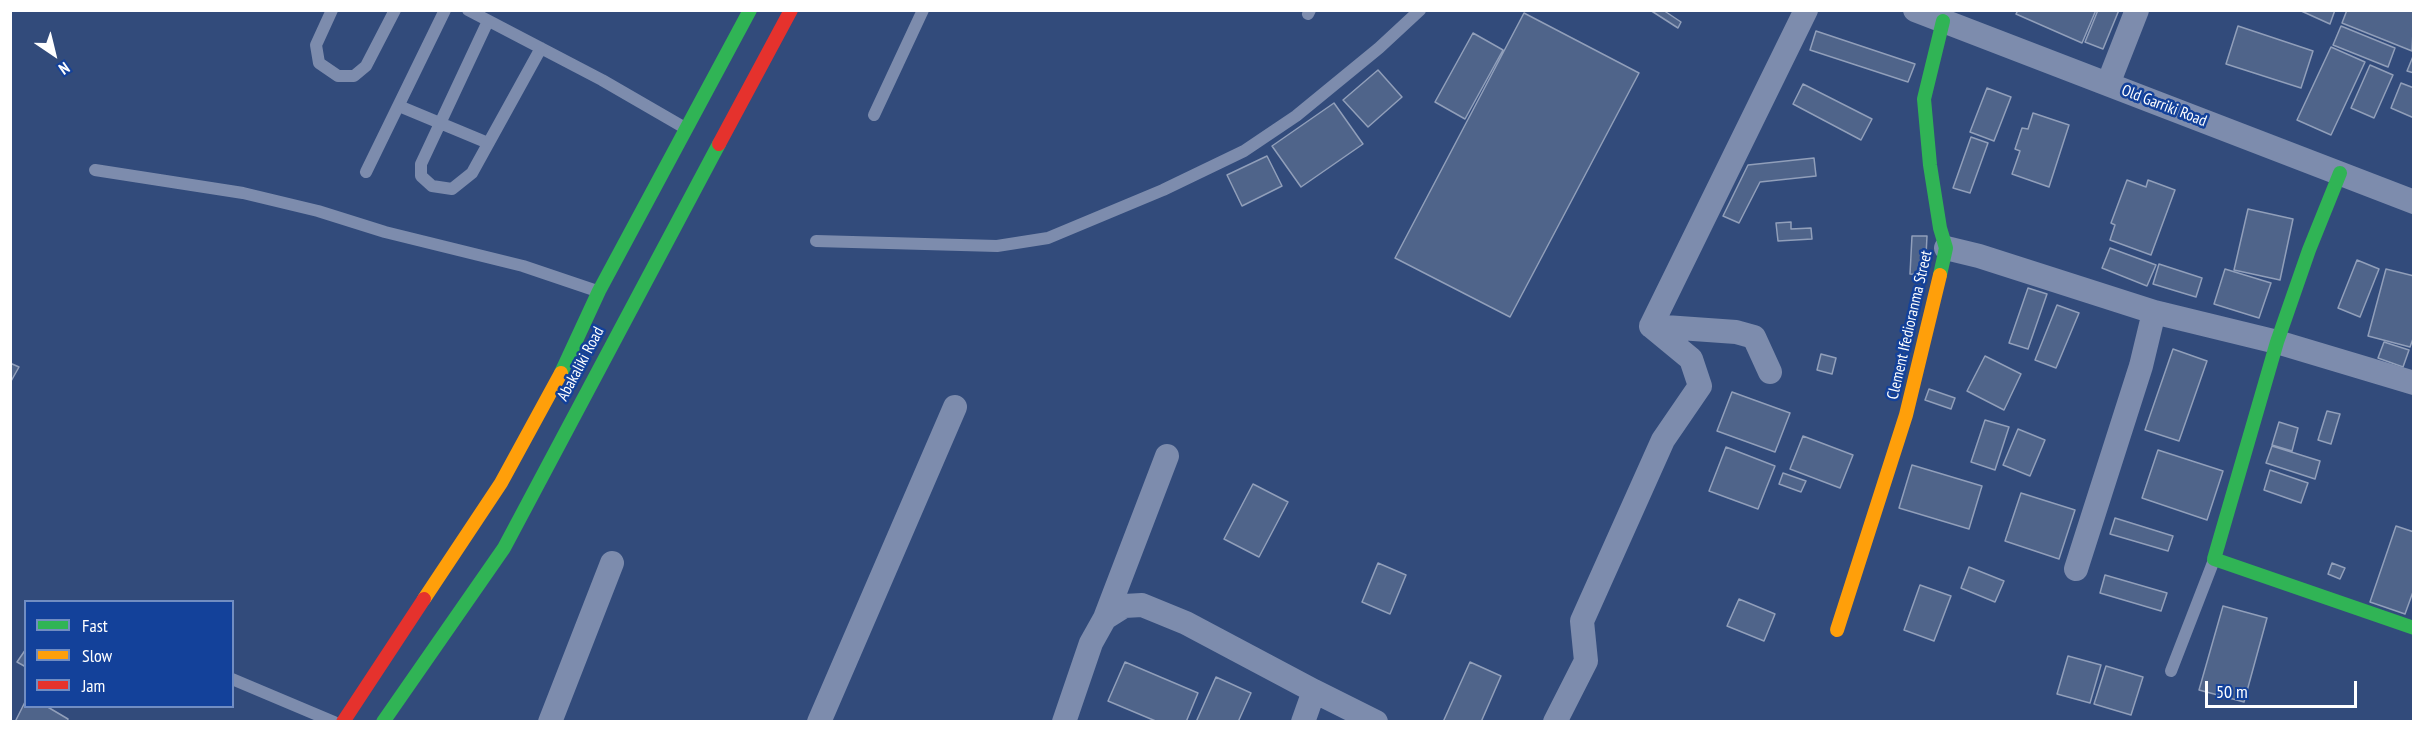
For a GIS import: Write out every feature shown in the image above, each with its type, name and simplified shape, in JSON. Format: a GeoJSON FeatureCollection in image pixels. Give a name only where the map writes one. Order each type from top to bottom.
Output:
{"type":"FeatureCollection","features":[{"type":"Feature","properties":{"kind":"main road","name":"Abakaliki Road"},"geometry":{"type":"LineString","coordinates":[[343,722],[501,483],[558,380],[599,291],[750,10]]}},
{"type":"Feature","properties":{"kind":"main road","name":"Abakaliki Road"},"geometry":{"type":"LineString","coordinates":[[383,722],[504,548],[791,10]]}},
{"type":"Feature","properties":{"kind":"main road","name":"Clement Ifedioranma Street"},"geometry":{"type":"LineString","coordinates":[[1837,630],[1906,415],[1946,248],[1940,228],[1930,165],[1924,99],[1943,21]]}},
{"type":"Feature","properties":{"kind":"main road"},"geometry":{"type":"LineString","coordinates":[[2340,173],[2309,250],[2277,342],[2214,559],[2414,628]]}},
{"type":"Feature","properties":{"kind":"street"},"geometry":{"type":"LineString","coordinates":[[1651,326],[1806,10]]}},
{"type":"Feature","properties":{"kind":"street","name":"Old Garriki Road"},"geometry":{"type":"LineString","coordinates":[[1915,10],[2414,202]]}},
{"type":"Feature","properties":{"kind":"street"},"geometry":{"type":"LineString","coordinates":[[2108,84],[2137,10]]}},
{"type":"Feature","properties":{"kind":"street"},"geometry":{"type":"LineString","coordinates":[[1946,248],[1979,256],[2154,312],[2277,342],[2414,383]]}},
{"type":"Feature","properties":{"kind":"street"},"geometry":{"type":"LineString","coordinates":[[2076,569],[2141,366],[2154,312]]}},
{"type":"Feature","properties":{"kind":"street"},"geometry":{"type":"LineString","coordinates":[[1651,326],[1736,332],[1754,337],[1770,372]]}},
{"type":"Feature","properties":{"kind":"street"},"geometry":{"type":"LineString","coordinates":[[1555,722],[1586,661],[1582,621],[1663,440],[1700,386],[1691,359],[1651,326]]}},
{"type":"Feature","properties":{"kind":"street"},"geometry":{"type":"LineString","coordinates":[[819,722],[956,407]]}},
{"type":"Feature","properties":{"kind":"street"},"geometry":{"type":"LineString","coordinates":[[1064,722],[1091,643],[1105,618],[1167,456]]}},
{"type":"Feature","properties":{"kind":"street"},"geometry":{"type":"LineString","coordinates":[[550,722],[612,562]]}},
{"type":"Feature","properties":{"kind":"street"},"geometry":{"type":"LineString","coordinates":[[1105,618],[1124,606],[1142,605],[1186,623],[1376,722]]}},
{"type":"Feature","properties":{"kind":"street"},"geometry":{"type":"LineString","coordinates":[[1303,722],[1314,691]]}},
{"type":"Feature","properties":{"kind":"lane"},"geometry":{"type":"LineString","coordinates":[[332,10],[316,45],[319,63],[338,75],[354,76],[366,66],[395,10]]}},
{"type":"Feature","properties":{"kind":"lane"},"geometry":{"type":"LineString","coordinates":[[366,172],[446,10]]}},
{"type":"Feature","properties":{"kind":"lane"},"geometry":{"type":"LineString","coordinates":[[468,10],[602,80],[686,128]]}},
{"type":"Feature","properties":{"kind":"lane"},"geometry":{"type":"LineString","coordinates":[[874,115],[923,10]]}},
{"type":"Feature","properties":{"kind":"lane"},"geometry":{"type":"LineString","coordinates":[[816,241],[997,246],[1048,238],[1163,190],[1244,151],[1296,116],[1379,48],[1420,10]]}},
{"type":"Feature","properties":{"kind":"lane"},"geometry":{"type":"LineString","coordinates":[[488,21],[421,164],[421,176],[432,186],[452,189],[472,173],[541,48]]}},
{"type":"Feature","properties":{"kind":"lane"},"geometry":{"type":"LineString","coordinates":[[399,106],[488,143]]}},
{"type":"Feature","properties":{"kind":"lane"},"geometry":{"type":"LineString","coordinates":[[95,170],[202,185],[275,200],[348,219],[385,232],[523,266],[599,291]]}},
{"type":"Feature","properties":{"kind":"lane"},"geometry":{"type":"LineString","coordinates":[[2171,671],[2214,559]]}},
{"type":"Feature","properties":{"kind":"lane"},"geometry":{"type":"LineString","coordinates":[[234,680],[334,722]]}},
{"type":"Feature","properties":{"kind":"building"},"geometry":{"type":"Polygon","coordinates":[[[1650,10],[1663,10],[1681,22],[1678,28],[1650,10]]]}},
{"type":"Feature","properties":{"kind":"building"},"geometry":{"type":"Polygon","coordinates":[[[2018,10],[2096,10],[2082,43],[2016,14],[2018,10]]]}},
{"type":"Feature","properties":{"kind":"building"},"geometry":{"type":"Polygon","coordinates":[[[2098,10],[2119,10],[2103,49],[2085,42],[2098,10]]]}},
{"type":"Feature","properties":{"kind":"building"},"geometry":{"type":"Polygon","coordinates":[[[2299,10],[2335,10],[2330,24],[2299,10]]]}},
{"type":"Feature","properties":{"kind":"building"},"geometry":{"type":"Polygon","coordinates":[[[2347,10],[2414,11],[2412,51],[2342,23],[2347,10]]]}},
{"type":"Feature","properties":{"kind":"building"},"geometry":{"type":"Polygon","coordinates":[[[1524,13],[1639,73],[1510,317],[1395,258],[1524,13]]]}},
{"type":"Feature","properties":{"kind":"building"},"geometry":{"type":"Polygon","coordinates":[[[2238,26],[2313,51],[2301,88],[2226,64],[2238,26]]]}},
{"type":"Feature","properties":{"kind":"building"},"geometry":{"type":"Polygon","coordinates":[[[2341,26],[2395,48],[2388,67],[2333,45],[2341,26]]]}},
{"type":"Feature","properties":{"kind":"building"},"geometry":{"type":"Polygon","coordinates":[[[1816,31],[1915,64],[1908,82],[1810,50],[1816,31]]]}},
{"type":"Feature","properties":{"kind":"building"},"geometry":{"type":"Polygon","coordinates":[[[1473,33],[1503,50],[1465,119],[1435,102],[1473,33]]]}},
{"type":"Feature","properties":{"kind":"building"},"geometry":{"type":"Polygon","coordinates":[[[2331,47],[2365,62],[2331,135],[2297,120],[2331,47]]]}},
{"type":"Feature","properties":{"kind":"building"},"geometry":{"type":"Polygon","coordinates":[[[2414,54],[2414,73],[2407,71],[2414,54]]]}},
{"type":"Feature","properties":{"kind":"building"},"geometry":{"type":"Polygon","coordinates":[[[2370,65],[2393,75],[2374,118],[2351,108],[2370,65]]]}},
{"type":"Feature","properties":{"kind":"building"},"geometry":{"type":"Polygon","coordinates":[[[1378,70],[1402,97],[1368,127],[1343,100],[1378,70]]]}},
{"type":"Feature","properties":{"kind":"building"},"geometry":{"type":"Polygon","coordinates":[[[2401,83],[2414,88],[2414,118],[2391,108],[2401,83]]]}},
{"type":"Feature","properties":{"kind":"building"},"geometry":{"type":"Polygon","coordinates":[[[1803,84],[1872,119],[1861,140],[1793,104],[1803,84]]]}},
{"type":"Feature","properties":{"kind":"building"},"geometry":{"type":"Polygon","coordinates":[[[1987,88],[2011,97],[1994,141],[1970,132],[1987,88]]]}},
{"type":"Feature","properties":{"kind":"building"},"geometry":{"type":"Polygon","coordinates":[[[1334,103],[1363,144],[1301,187],[1272,146],[1334,103]]]}},
{"type":"Feature","properties":{"kind":"building"},"geometry":{"type":"Polygon","coordinates":[[[2033,113],[2069,125],[2049,187],[2012,174],[2020,151],[2015,149],[2022,128],[2028,129],[2033,113]]]}},
{"type":"Feature","properties":{"kind":"building"},"geometry":{"type":"Polygon","coordinates":[[[1971,137],[1988,143],[1970,193],[1953,188],[1971,137]]]}},
{"type":"Feature","properties":{"kind":"building"},"geometry":{"type":"Polygon","coordinates":[[[1267,156],[1282,186],[1242,206],[1227,175],[1267,156]]]}},
{"type":"Feature","properties":{"kind":"building"},"geometry":{"type":"Polygon","coordinates":[[[1814,158],[1816,176],[1760,182],[1739,223],[1723,216],[1748,165],[1814,158]]]}},
{"type":"Feature","properties":{"kind":"building"},"geometry":{"type":"Polygon","coordinates":[[[2127,180],[2146,187],[2148,180],[2175,190],[2151,255],[2110,240],[2115,225],[2111,223],[2127,180]]]}},
{"type":"Feature","properties":{"kind":"building"},"geometry":{"type":"Polygon","coordinates":[[[2248,209],[2293,219],[2280,280],[2234,270],[2248,209]]]}},
{"type":"Feature","properties":{"kind":"building"},"geometry":{"type":"Polygon","coordinates":[[[1791,222],[1791,229],[1811,228],[1812,239],[1778,241],[1776,223],[1791,222]]]}},
{"type":"Feature","properties":{"kind":"building"},"geometry":{"type":"Polygon","coordinates":[[[1912,236],[1927,236],[1925,275],[1910,274],[1912,236]]]}},
{"type":"Feature","properties":{"kind":"building"},"geometry":{"type":"Polygon","coordinates":[[[2110,248],[2156,265],[2147,286],[2102,268],[2110,248]]]}},
{"type":"Feature","properties":{"kind":"building"},"geometry":{"type":"Polygon","coordinates":[[[2357,260],[2379,269],[2360,317],[2338,308],[2357,260]]]}},
{"type":"Feature","properties":{"kind":"building"},"geometry":{"type":"Polygon","coordinates":[[[2159,264],[2202,278],[2196,297],[2153,284],[2159,264]]]}},
{"type":"Feature","properties":{"kind":"building"},"geometry":{"type":"Polygon","coordinates":[[[2225,269],[2271,283],[2259,318],[2214,304],[2225,269]]]}},
{"type":"Feature","properties":{"kind":"building"},"geometry":{"type":"Polygon","coordinates":[[[2386,269],[2414,276],[2414,336],[2410,347],[2368,336],[2386,269]]]}},
{"type":"Feature","properties":{"kind":"building"},"geometry":{"type":"Polygon","coordinates":[[[2028,288],[2047,294],[2028,349],[2009,343],[2028,288]]]}},
{"type":"Feature","properties":{"kind":"building"},"geometry":{"type":"Polygon","coordinates":[[[2057,305],[2079,313],[2056,368],[2035,360],[2057,305]]]}},
{"type":"Feature","properties":{"kind":"building"},"geometry":{"type":"Polygon","coordinates":[[[2384,342],[2409,350],[2403,367],[2378,358],[2384,342]]]}},
{"type":"Feature","properties":{"kind":"building"},"geometry":{"type":"Polygon","coordinates":[[[2173,349],[2207,361],[2179,441],[2145,430],[2173,349]]]}},
{"type":"Feature","properties":{"kind":"building"},"geometry":{"type":"Polygon","coordinates":[[[1821,354],[1836,358],[1832,374],[1817,370],[1821,354]]]}},
{"type":"Feature","properties":{"kind":"building"},"geometry":{"type":"Polygon","coordinates":[[[1985,356],[2021,374],[2004,410],[1967,391],[1985,356]]]}},
{"type":"Feature","properties":{"kind":"building"},"geometry":{"type":"Polygon","coordinates":[[[10,363],[19,367],[10,383],[10,363]]]}},
{"type":"Feature","properties":{"kind":"building"},"geometry":{"type":"Polygon","coordinates":[[[1929,389],[1955,398],[1951,409],[1925,400],[1929,389]]]}},
{"type":"Feature","properties":{"kind":"building"},"geometry":{"type":"Polygon","coordinates":[[[1732,392],[1790,413],[1775,452],[1717,431],[1732,392]]]}},
{"type":"Feature","properties":{"kind":"building"},"geometry":{"type":"Polygon","coordinates":[[[2327,411],[2340,414],[2331,444],[2318,440],[2327,411]]]}},
{"type":"Feature","properties":{"kind":"building"},"geometry":{"type":"Polygon","coordinates":[[[1985,420],[2009,427],[1995,470],[1971,462],[1985,420]]]}},
{"type":"Feature","properties":{"kind":"building"},"geometry":{"type":"Polygon","coordinates":[[[2279,422],[2298,428],[2292,451],[2272,445],[2279,422]]]}},
{"type":"Feature","properties":{"kind":"building"},"geometry":{"type":"Polygon","coordinates":[[[2018,429],[2045,440],[2030,476],[2003,465],[2018,429]]]}},
{"type":"Feature","properties":{"kind":"building"},"geometry":{"type":"Polygon","coordinates":[[[1803,436],[1853,455],[1840,488],[1790,469],[1803,436]]]}},
{"type":"Feature","properties":{"kind":"building"},"geometry":{"type":"Polygon","coordinates":[[[2272,446],[2320,461],[2315,479],[2266,463],[2272,446]]]}},
{"type":"Feature","properties":{"kind":"building"},"geometry":{"type":"Polygon","coordinates":[[[1726,447],[1775,466],[1758,509],[1709,491],[1726,447]]]}},
{"type":"Feature","properties":{"kind":"building"},"geometry":{"type":"Polygon","coordinates":[[[2158,450],[2223,471],[2207,520],[2142,498],[2158,450]]]}},
{"type":"Feature","properties":{"kind":"building"},"geometry":{"type":"Polygon","coordinates":[[[1912,465],[1982,486],[1969,529],[1899,508],[1912,465]]]}},
{"type":"Feature","properties":{"kind":"building"},"geometry":{"type":"Polygon","coordinates":[[[2270,470],[2308,483],[2301,503],[2264,490],[2270,470]]]}},
{"type":"Feature","properties":{"kind":"building"},"geometry":{"type":"Polygon","coordinates":[[[1783,473],[1806,481],[1801,492],[1779,484],[1783,473]]]}},
{"type":"Feature","properties":{"kind":"building"},"geometry":{"type":"Polygon","coordinates":[[[1253,484],[1288,502],[1259,557],[1224,539],[1253,484]]]}},
{"type":"Feature","properties":{"kind":"building"},"geometry":{"type":"Polygon","coordinates":[[[2021,493],[2075,510],[2059,559],[2005,541],[2021,493]]]}},
{"type":"Feature","properties":{"kind":"building"},"geometry":{"type":"Polygon","coordinates":[[[2115,518],[2173,536],[2168,551],[2110,534],[2115,518]]]}},
{"type":"Feature","properties":{"kind":"building"},"geometry":{"type":"Polygon","coordinates":[[[2396,526],[2414,532],[2414,589],[2405,614],[2370,602],[2396,526]]]}},
{"type":"Feature","properties":{"kind":"building"},"geometry":{"type":"Polygon","coordinates":[[[1378,563],[1406,575],[1390,614],[1362,602],[1378,563]]]}},
{"type":"Feature","properties":{"kind":"building"},"geometry":{"type":"Polygon","coordinates":[[[2332,563],[2345,568],[2340,579],[2328,574],[2332,563]]]}},
{"type":"Feature","properties":{"kind":"building"},"geometry":{"type":"Polygon","coordinates":[[[1969,567],[2004,581],[1995,602],[1961,588],[1969,567]]]}},
{"type":"Feature","properties":{"kind":"building"},"geometry":{"type":"Polygon","coordinates":[[[2105,575],[2167,593],[2161,611],[2100,593],[2105,575]]]}},
{"type":"Feature","properties":{"kind":"building"},"geometry":{"type":"Polygon","coordinates":[[[1920,585],[1951,596],[1934,641],[1904,630],[1920,585]]]}},
{"type":"Feature","properties":{"kind":"building"},"geometry":{"type":"Polygon","coordinates":[[[1739,599],[1775,614],[1764,641],[1727,626],[1739,599]]]}},
{"type":"Feature","properties":{"kind":"building"},"geometry":{"type":"Polygon","coordinates":[[[2223,606],[2267,618],[2244,702],[2199,690],[2223,606]]]}},
{"type":"Feature","properties":{"kind":"building"},"geometry":{"type":"Polygon","coordinates":[[[24,652],[24,666],[17,662],[24,652]]]}},
{"type":"Feature","properties":{"kind":"building"},"geometry":{"type":"Polygon","coordinates":[[[2068,656],[2101,665],[2090,703],[2057,694],[2068,656]]]}},
{"type":"Feature","properties":{"kind":"building"},"geometry":{"type":"Polygon","coordinates":[[[1125,662],[1198,693],[1186,722],[1158,722],[1108,701],[1125,662]]]}},
{"type":"Feature","properties":{"kind":"building"},"geometry":{"type":"Polygon","coordinates":[[[1470,662],[1501,676],[1481,722],[1443,722],[1470,662]]]}},
{"type":"Feature","properties":{"kind":"building"},"geometry":{"type":"Polygon","coordinates":[[[2106,666],[2143,677],[2131,715],[2094,704],[2106,666]]]}},
{"type":"Feature","properties":{"kind":"building"},"geometry":{"type":"Polygon","coordinates":[[[1216,677],[1251,693],[1238,722],[1196,722],[1216,677]]]}},
{"type":"Feature","properties":{"kind":"building"},"geometry":{"type":"Polygon","coordinates":[[[24,704],[24,708],[49,708],[68,719],[67,722],[15,722],[24,704]]]}},
{"type":"Feature","properties":{"kind":"traffic: fast"},"geometry":{"type":"LineString","coordinates":[[561,373],[599,291],[750,10]]}},
{"type":"Feature","properties":{"kind":"traffic: fast"},"geometry":{"type":"LineString","coordinates":[[1940,275],[1946,248],[1940,228],[1930,165],[1924,99],[1943,21]]}},
{"type":"Feature","properties":{"kind":"traffic: fast"},"geometry":{"type":"LineString","coordinates":[[383,722],[504,548],[719,144]]}},
{"type":"Feature","properties":{"kind":"traffic: fast"},"geometry":{"type":"LineString","coordinates":[[2340,173],[2309,250],[2277,342],[2214,559],[2414,628]]}},
{"type":"Feature","properties":{"kind":"traffic: slow"},"geometry":{"type":"LineString","coordinates":[[1837,630],[1906,415],[1940,275]]}},
{"type":"Feature","properties":{"kind":"traffic: slow"},"geometry":{"type":"LineString","coordinates":[[424,599],[501,483],[561,373]]}},
{"type":"Feature","properties":{"kind":"traffic: jam"},"geometry":{"type":"LineString","coordinates":[[719,144],[791,10]]}},
{"type":"Feature","properties":{"kind":"traffic: jam"},"geometry":{"type":"LineString","coordinates":[[343,722],[424,599]]}}]}
